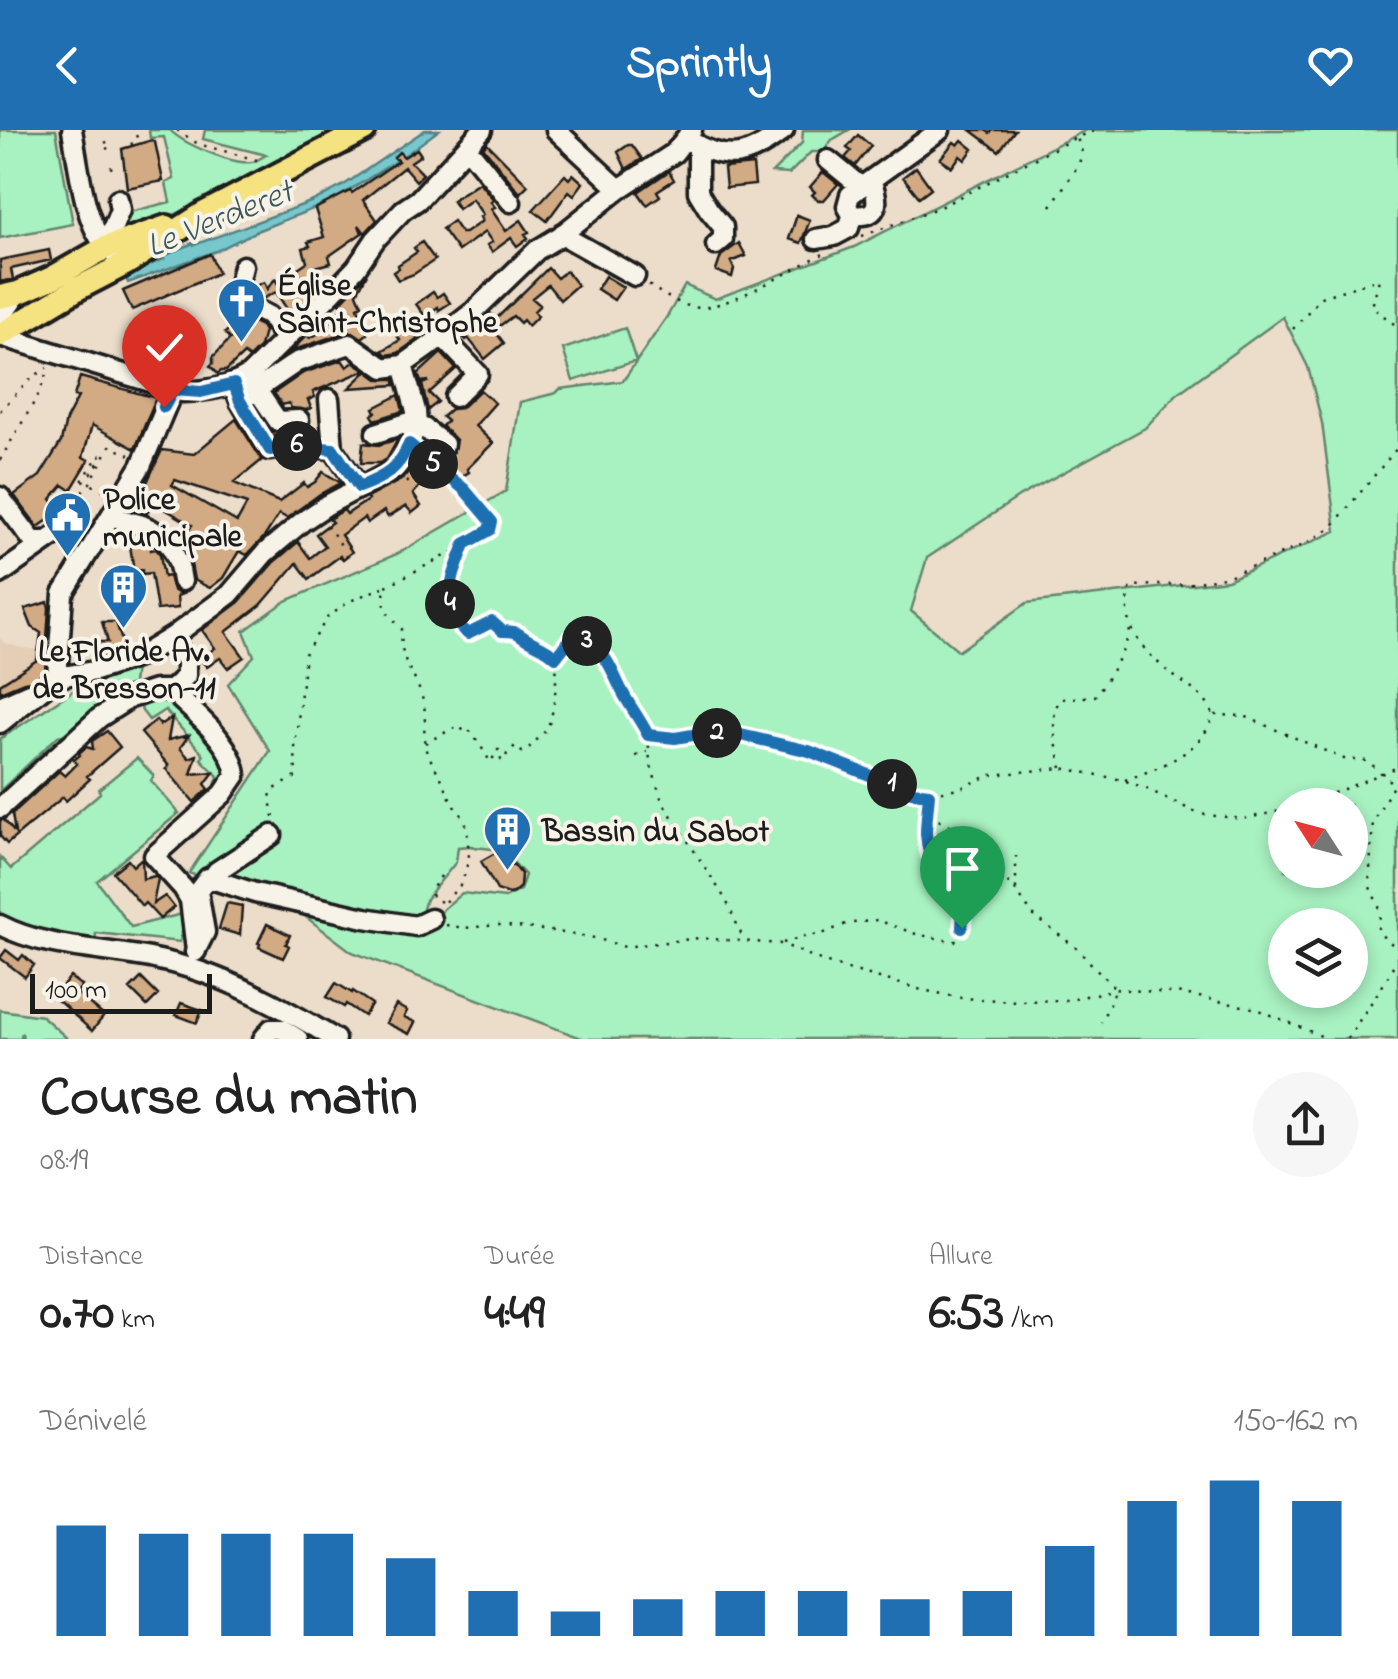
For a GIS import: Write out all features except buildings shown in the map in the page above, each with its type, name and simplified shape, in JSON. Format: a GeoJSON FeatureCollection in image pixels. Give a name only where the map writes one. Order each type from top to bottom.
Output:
{"type":"FeatureCollection","features":[{"type":"Feature","properties":{"kind":"main road"},"geometry":{"type":"LineString","coordinates":[[2,331],[126,263],[203,214],[364,130]]}},
{"type":"Feature","properties":{"kind":"main road"},"geometry":{"type":"LineString","coordinates":[[9,295],[52,278],[105,248],[203,214]]}},
{"type":"Feature","properties":{"kind":"street"},"geometry":{"type":"LineString","coordinates":[[72,130],[90,221],[105,248],[126,263]]}},
{"type":"Feature","properties":{"kind":"street"},"geometry":{"type":"LineString","coordinates":[[237,393],[249,375],[356,268],[374,240],[418,200],[482,130]]}},
{"type":"Feature","properties":{"kind":"street"},"geometry":{"type":"LineString","coordinates":[[556,130],[619,189]]}},
{"type":"Feature","properties":{"kind":"street"},"geometry":{"type":"LineString","coordinates":[[692,138],[711,154],[740,155],[765,145],[784,130]]}},
{"type":"Feature","properties":{"kind":"street"},"geometry":{"type":"LineString","coordinates":[[866,183],[940,130]]}},
{"type":"Feature","properties":{"kind":"street"},"geometry":{"type":"LineString","coordinates":[[9,295],[2,331],[33,346],[173,390],[257,390],[297,362],[350,344],[384,368],[403,366],[474,311],[537,250],[692,138]]}},
{"type":"Feature","properties":{"kind":"street"},"geometry":{"type":"LineString","coordinates":[[692,138],[698,192],[723,227],[723,239],[716,246]]}},
{"type":"Feature","properties":{"kind":"street"},"geometry":{"type":"LineString","coordinates":[[466,148],[511,202]]}},
{"type":"Feature","properties":{"kind":"street"},"geometry":{"type":"LineString","coordinates":[[819,247],[872,214],[876,206],[876,191],[828,160]]}},
{"type":"Feature","properties":{"kind":"street"},"geometry":{"type":"LineString","coordinates":[[77,289],[105,248],[120,210],[118,199]]}},
{"type":"Feature","properties":{"kind":"street"},"geometry":{"type":"LineString","coordinates":[[563,233],[636,276]]}},
{"type":"Feature","properties":{"kind":"street"},"geometry":{"type":"LineString","coordinates":[[244,266],[238,288],[248,306],[269,316],[285,338]]}},
{"type":"Feature","properties":{"kind":"street"},"geometry":{"type":"LineString","coordinates":[[442,336],[478,374],[455,397]]}},
{"type":"Feature","properties":{"kind":"street"},"geometry":{"type":"LineString","coordinates":[[0,706],[51,684],[141,656],[230,594],[277,542],[318,511],[395,469],[414,430],[403,366]]}},
{"type":"Feature","properties":{"kind":"street"},"geometry":{"type":"LineString","coordinates":[[0,723],[51,684],[63,594],[144,460],[173,390]]}},
{"type":"Feature","properties":{"kind":"street"},"geometry":{"type":"LineString","coordinates":[[257,390],[278,421],[300,420]]}},
{"type":"Feature","properties":{"kind":"street"},"geometry":{"type":"LineString","coordinates":[[237,393],[270,450],[299,446],[333,449]]}},
{"type":"Feature","properties":{"kind":"street"},"geometry":{"type":"LineString","coordinates":[[329,399],[333,449],[359,487]]}},
{"type":"Feature","properties":{"kind":"street"},"geometry":{"type":"LineString","coordinates":[[376,432],[414,430],[432,434],[444,444]]}},
{"type":"Feature","properties":{"kind":"street"},"geometry":{"type":"LineString","coordinates":[[0,497],[33,541],[46,541]]}},
{"type":"Feature","properties":{"kind":"street"},"geometry":{"type":"LineString","coordinates":[[116,508],[122,521],[139,524],[162,536],[176,553],[182,581]]}},
{"type":"Feature","properties":{"kind":"street"},"geometry":{"type":"LineString","coordinates":[[0,574],[46,541],[62,522]]}},
{"type":"Feature","properties":{"kind":"street"},"geometry":{"type":"LineString","coordinates":[[0,808],[99,718],[130,698],[171,690],[186,676],[186,661],[172,637]]}},
{"type":"Feature","properties":{"kind":"street"},"geometry":{"type":"LineString","coordinates":[[171,690],[234,760],[236,775],[223,794],[154,856],[190,900],[196,951]]}},
{"type":"Feature","properties":{"kind":"street"},"geometry":{"type":"LineString","coordinates":[[212,878],[273,826]]}},
{"type":"Feature","properties":{"kind":"street"},"geometry":{"type":"LineString","coordinates":[[181,967],[206,932],[198,891],[208,878],[365,918],[416,926],[431,918]]}},
{"type":"Feature","properties":{"kind":"street"},"geometry":{"type":"LineString","coordinates":[[0,925],[42,940],[145,957],[201,972],[278,1006],[326,1037]]}},
{"type":"Feature","properties":{"kind":"street"},"geometry":{"type":"LineString","coordinates":[[263,1039],[272,1029],[282,1029],[298,1039]]}},
{"type":"Feature","properties":{"kind":"path"},"geometry":{"type":"LineString","coordinates":[[132,145],[131,140],[140,134],[138,130]]}},
{"type":"Feature","properties":{"kind":"path"},"geometry":{"type":"LineString","coordinates":[[177,130],[198,144],[256,160]]}},
{"type":"Feature","properties":{"kind":"path"},"geometry":{"type":"LineString","coordinates":[[851,228],[885,227],[940,207],[1098,130]]}},
{"type":"Feature","properties":{"kind":"path"},"geometry":{"type":"LineString","coordinates":[[1052,206],[1079,164],[1082,152],[1077,137]]}},
{"type":"Feature","properties":{"kind":"path"},"geometry":{"type":"LineString","coordinates":[[106,149],[114,145]]}},
{"type":"Feature","properties":{"kind":"path"},"geometry":{"type":"LineString","coordinates":[[110,168],[119,165]]}},
{"type":"Feature","properties":{"kind":"path"},"geometry":{"type":"LineString","coordinates":[[636,276],[667,297],[696,309],[731,301],[819,247]]}},
{"type":"Feature","properties":{"kind":"path"},"geometry":{"type":"LineString","coordinates":[[1294,328],[1321,297],[1378,278],[1372,308],[1398,327]]}},
{"type":"Feature","properties":{"kind":"path"},"geometry":{"type":"LineString","coordinates":[[0,412],[20,387],[50,367],[39,394],[0,460]]}},
{"type":"Feature","properties":{"kind":"path"},"geometry":{"type":"LineString","coordinates":[[273,826],[271,791],[296,776],[296,734],[305,654],[327,618],[350,601],[490,530],[492,522],[484,510],[414,430]]}},
{"type":"Feature","properties":{"kind":"path"},"geometry":{"type":"LineString","coordinates":[[62,522],[110,446],[144,460]]}},
{"type":"Feature","properties":{"kind":"path"},"geometry":{"type":"LineString","coordinates":[[1062,768],[1055,735],[1055,708],[1060,699],[1095,696],[1108,680],[1127,642],[1130,628],[1126,605],[1131,586],[1230,576],[1304,546],[1331,528],[1398,447]]}},
{"type":"Feature","properties":{"kind":"path"},"geometry":{"type":"LineString","coordinates":[[91,481],[82,480],[100,455],[89,477],[116,508]]}},
{"type":"Feature","properties":{"kind":"path"},"geometry":{"type":"LineString","coordinates":[[318,511],[341,545]]}},
{"type":"Feature","properties":{"kind":"path"},"geometry":{"type":"LineString","coordinates":[[465,544],[448,595],[456,626],[468,634],[492,622],[502,631],[518,631],[556,657]]}},
{"type":"Feature","properties":{"kind":"path"},"geometry":{"type":"LineString","coordinates":[[384,587],[385,610],[402,629],[400,648],[423,702],[424,744],[467,827],[466,871],[462,882],[431,918],[439,924],[551,931],[625,947],[699,938],[782,944],[830,964],[962,998],[1069,1000],[1116,989],[1184,994],[1257,1010],[1325,1038]]}},
{"type":"Feature","properties":{"kind":"path"},"geometry":{"type":"LineString","coordinates":[[1130,628],[1164,668],[1202,696],[1214,715]]}},
{"type":"Feature","properties":{"kind":"path"},"geometry":{"type":"LineString","coordinates":[[424,744],[446,730],[454,728],[460,732],[466,727],[490,762],[496,750],[504,761],[515,746],[526,752],[546,732],[550,722],[556,657],[570,639],[579,636],[598,648],[609,662],[648,735],[662,801],[726,900],[743,940]]}},
{"type":"Feature","properties":{"kind":"path"},"geometry":{"type":"LineString","coordinates":[[1214,715],[1244,716],[1344,759],[1368,761],[1394,786],[1373,821],[1369,885],[1381,912],[1380,934],[1398,949]]}},
{"type":"Feature","properties":{"kind":"path"},"geometry":{"type":"LineString","coordinates":[[1123,780],[1195,747],[1214,715]]}},
{"type":"Feature","properties":{"kind":"path"},"geometry":{"type":"LineString","coordinates":[[648,735],[741,735],[809,751],[912,792],[929,794],[963,787],[991,775],[1062,768],[1123,780],[1199,814],[1244,818],[1268,813]]}},
{"type":"Feature","properties":{"kind":"path"},"geometry":{"type":"LineString","coordinates":[[636,756],[649,751]]}},
{"type":"Feature","properties":{"kind":"path"},"geometry":{"type":"LineString","coordinates":[[1347,788],[1398,768]]}},
{"type":"Feature","properties":{"kind":"path"},"geometry":{"type":"LineString","coordinates":[[782,944],[846,924],[876,920],[955,942],[962,928],[963,911],[950,900],[931,860],[926,835],[929,794]]}},
{"type":"Feature","properties":{"kind":"path"},"geometry":{"type":"LineString","coordinates":[[928,815],[954,827],[965,843],[979,851],[1016,891],[1032,915],[1076,947],[1116,989]]}},
{"type":"Feature","properties":{"kind":"path"},"geometry":{"type":"LineString","coordinates":[[1016,856],[1016,891]]}},
{"type":"Feature","properties":{"kind":"path"},"geometry":{"type":"LineString","coordinates":[[443,873],[430,895],[443,903]]}},
{"type":"Feature","properties":{"kind":"path"},"geometry":{"type":"LineString","coordinates":[[1347,1039],[1398,956]]}},
{"type":"Feature","properties":{"kind":"path"},"geometry":{"type":"LineString","coordinates":[[1101,1022],[1116,989]]}},
{"type":"Feature","properties":{"kind":"shaded area"},"geometry":{"type":"Polygon","coordinates":[[[0,638],[18,647],[52,652],[47,673],[41,679],[0,700],[0,638]]]}},
{"type":"Feature","properties":{"kind":"green space"},"geometry":{"type":"Polygon","coordinates":[[[0,130],[56,130],[73,224],[0,238],[0,130]]]}},
{"type":"Feature","properties":{"kind":"green space"},"geometry":{"type":"Polygon","coordinates":[[[149,130],[170,130],[209,152],[253,162],[266,155],[203,139],[205,130],[345,130],[162,221],[130,232],[118,230],[126,210],[170,202],[166,183],[174,179],[164,137],[150,138],[149,130]]]}},
{"type":"Feature","properties":{"kind":"green space"},"geometry":{"type":"Polygon","coordinates":[[[803,130],[849,130],[832,140],[823,152],[811,152],[789,174],[772,173],[802,143],[803,130]]]}},
{"type":"Feature","properties":{"kind":"green space"},"geometry":{"type":"Polygon","coordinates":[[[1086,130],[1398,130],[1398,1039],[584,1039],[352,952],[298,911],[189,873],[270,751],[228,684],[254,656],[244,631],[286,601],[397,554],[506,491],[520,402],[560,389],[623,381],[685,285],[715,299],[854,247],[1086,130]],[[1283,317],[1177,394],[1145,428],[1020,496],[927,558],[911,611],[959,651],[1027,603],[1228,580],[1336,531],[1322,423],[1308,367],[1283,317]],[[471,846],[458,847],[456,862],[426,899],[420,919],[399,929],[431,931],[443,909],[462,893],[505,898],[520,890],[525,875],[506,855],[471,846]]]}},
{"type":"Feature","properties":{"kind":"green space"},"geometry":{"type":"Polygon","coordinates":[[[625,328],[636,361],[573,381],[563,349],[625,328]]]}},
{"type":"Feature","properties":{"kind":"green space"},"geometry":{"type":"Polygon","coordinates":[[[135,668],[128,695],[78,732],[58,736],[0,791],[0,739],[83,684],[135,668]]]}},
{"type":"Feature","properties":{"kind":"green space"},"geometry":{"type":"Polygon","coordinates":[[[168,695],[222,759],[228,774],[219,788],[215,786],[218,776],[201,759],[204,755],[165,710],[149,720],[142,711],[141,707],[168,695]]]}},
{"type":"Feature","properties":{"kind":"green space"},"geometry":{"type":"Polygon","coordinates":[[[137,758],[179,813],[97,881],[131,927],[186,913],[180,942],[96,933],[95,944],[0,915],[0,857],[11,869],[137,758]]]}},
{"type":"Feature","properties":{"kind":"green space"},"geometry":{"type":"Polygon","coordinates":[[[0,1010],[42,1016],[68,1039],[23,1039],[22,1033],[20,1039],[0,1039],[0,1010]]]}},
{"type":"Feature","properties":{"kind":"water","name":"Le Verderet"},"geometry":{"type":"Polygon","coordinates":[[[425,130],[439,130],[331,202],[128,283],[125,275],[193,243],[313,201],[344,185],[425,130]]]}},
{"type":"Feature","properties":{"kind":"place","name":"Église Saint-Christophe"},"geometry":{"type":"Point","coordinates":[242,344]}},
{"type":"Feature","properties":{"kind":"place","name":"Police municipale"},"geometry":{"type":"Point","coordinates":[68,558]}},
{"type":"Feature","properties":{"kind":"place","name":"Le Floride Av. de Bresson-11"},"geometry":{"type":"Point","coordinates":[124,630]}},
{"type":"Feature","properties":{"kind":"place","name":"Bassin du Sabot"},"geometry":{"type":"Point","coordinates":[507,872]}},
{"type":"Feature","properties":{"kind":"route"},"geometry":{"type":"LineString","coordinates":[[164,407],[173,390],[201,392],[234,384],[270,450],[299,446],[333,449],[359,487],[395,469],[409,444],[464,489],[492,522],[490,530],[465,544],[448,595],[456,626],[468,634],[492,622],[502,631],[518,631],[556,657],[570,639],[579,636],[598,648],[609,662],[648,735],[741,735],[809,751],[912,792],[929,794],[926,835],[931,860],[950,900],[963,911],[962,928]]}}]}
